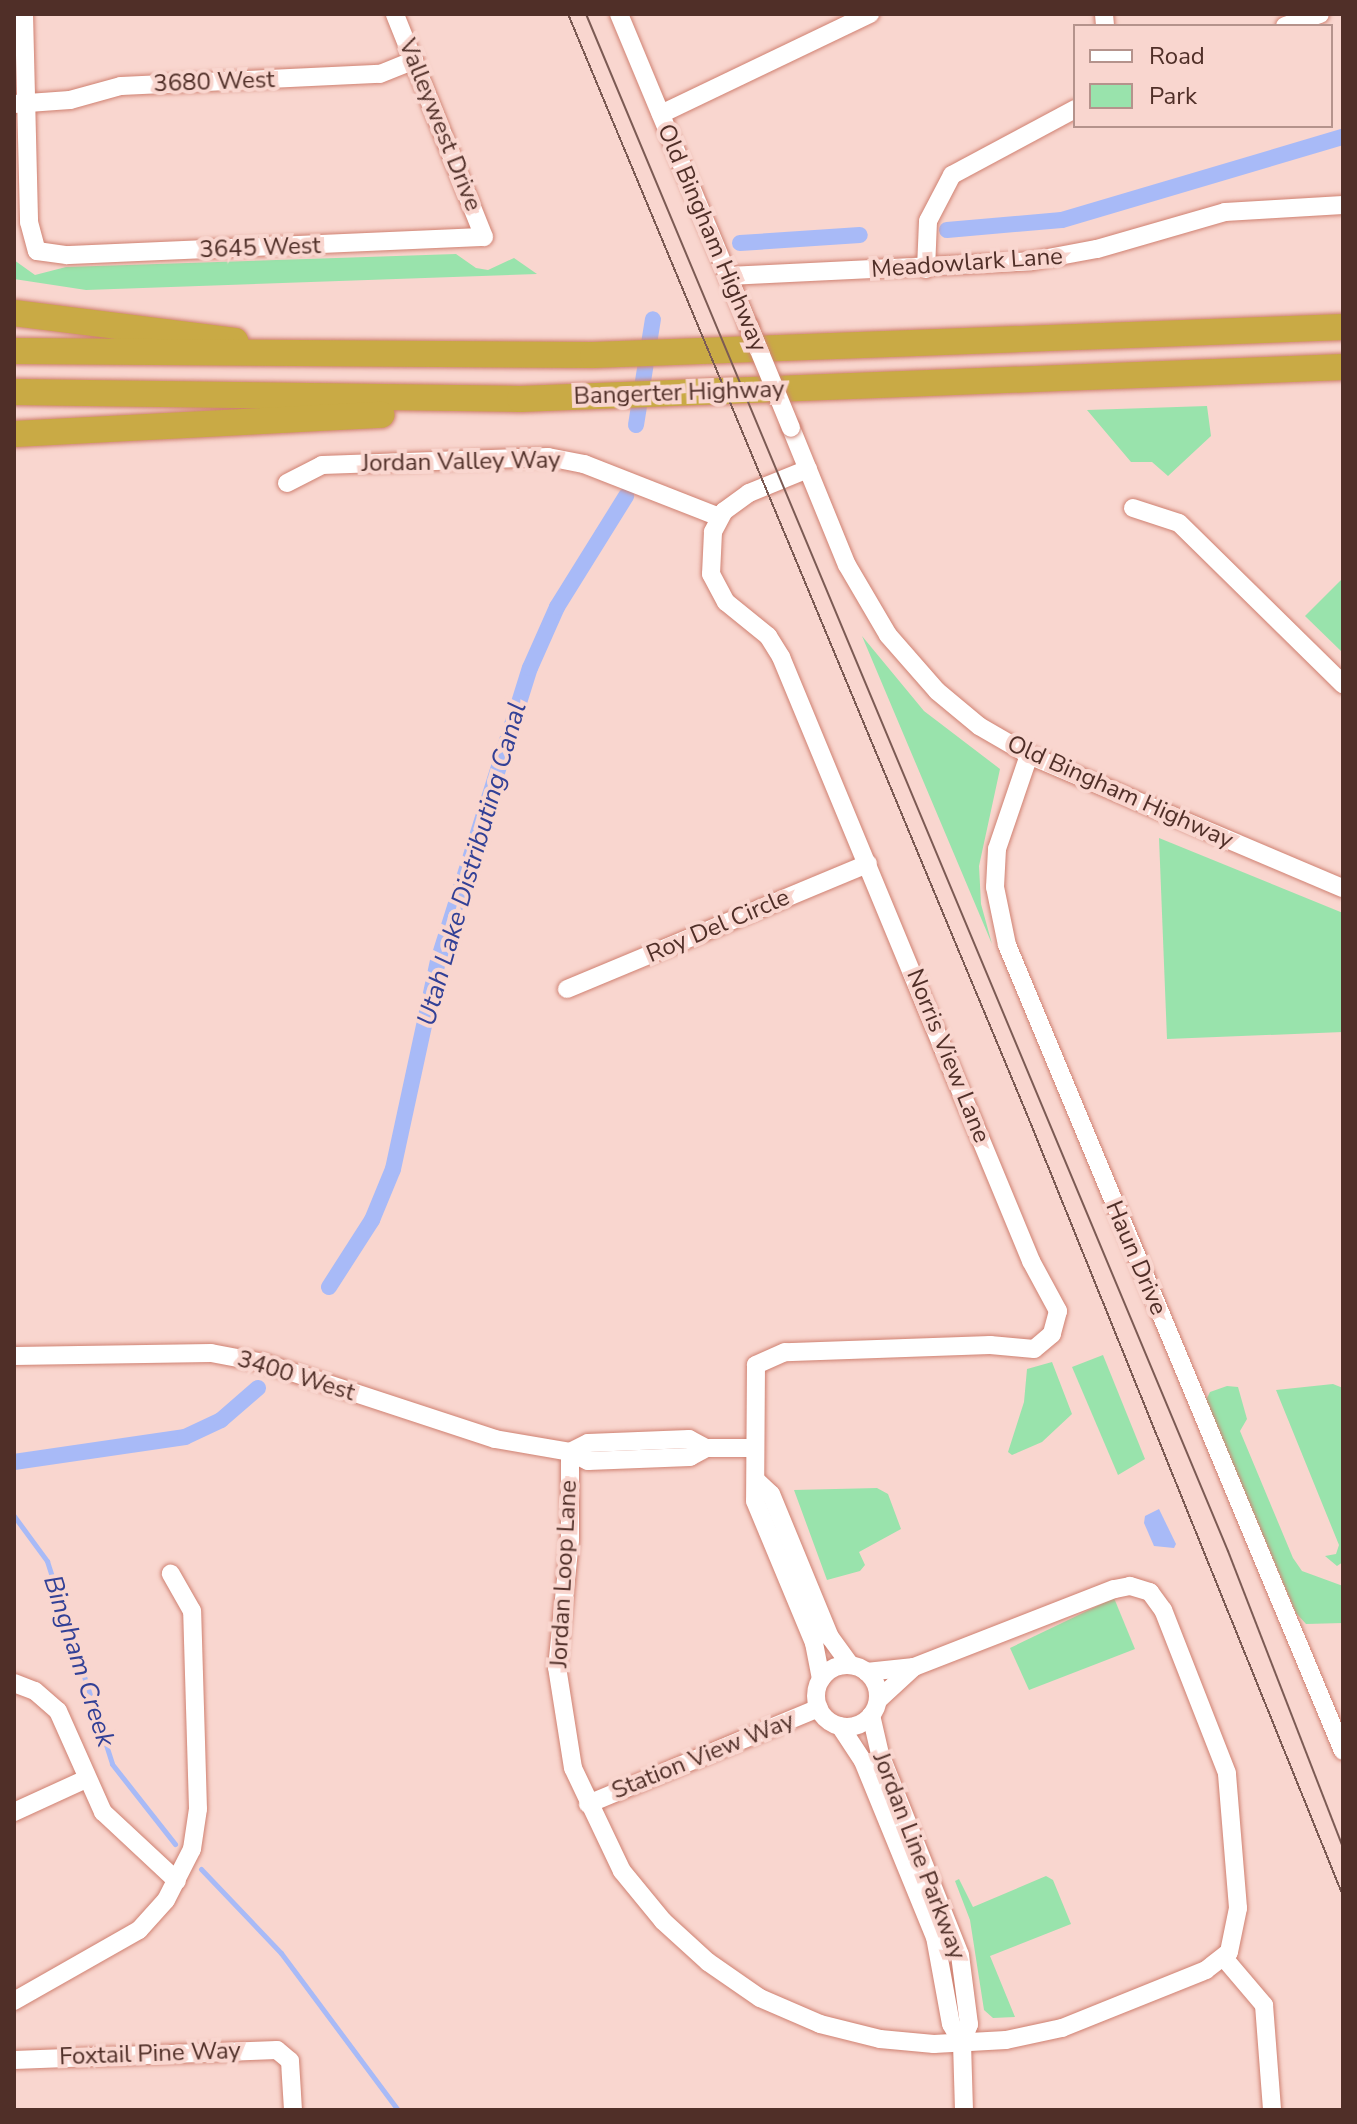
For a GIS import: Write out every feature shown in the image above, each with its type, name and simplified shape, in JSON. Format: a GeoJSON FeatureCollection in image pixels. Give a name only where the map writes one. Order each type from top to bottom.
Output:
{"type":"FeatureCollection","features":[{"type":"Feature","properties":{"kind":"highway"},"geometry":{"type":"LineString","coordinates":[[14,313],[353,357]]}},
{"type":"Feature","properties":{"kind":"highway","name":"Bangerter Highway"},"geometry":{"type":"LineString","coordinates":[[14,351],[353,357],[593,355],[1343,327]]}},
{"type":"Feature","properties":{"kind":"highway","name":"Bangerter Highway"},"geometry":{"type":"LineString","coordinates":[[14,392],[479,399],[1343,367]]}},
{"type":"Feature","properties":{"kind":"highway"},"geometry":{"type":"LineString","coordinates":[[14,434],[442,413],[479,399]]}},
{"type":"Feature","properties":{"kind":"street"},"geometry":{"type":"LineString","coordinates":[[20,104],[24,14]]}},
{"type":"Feature","properties":{"kind":"street","name":"Valleywest Drive"},"geometry":{"type":"LineString","coordinates":[[395,14],[484,237]]}},
{"type":"Feature","properties":{"kind":"street","name":"Old Bingham Highway"},"geometry":{"type":"LineString","coordinates":[[619,14],[847,565],[888,635],[937,691],[979,726],[1029,755],[1343,888]]}},
{"type":"Feature","properties":{"kind":"street"},"geometry":{"type":"LineString","coordinates":[[661,114],[870,14]]}},
{"type":"Feature","properties":{"kind":"street"},"geometry":{"type":"LineString","coordinates":[[1291,24],[1320,14]]}},
{"type":"Feature","properties":{"kind":"street","name":"3680 West"},"geometry":{"type":"LineString","coordinates":[[20,104],[70,100],[121,86],[380,74],[414,60]]}},
{"type":"Feature","properties":{"kind":"street","name":"3645 West"},"geometry":{"type":"LineString","coordinates":[[20,104],[29,222],[37,251],[67,255],[484,237]]}},
{"type":"Feature","properties":{"kind":"street"},"geometry":{"type":"LineString","coordinates":[[926,269],[928,221],[952,175],[1073,110]]}},
{"type":"Feature","properties":{"kind":"street","name":"Meadowlark Lane"},"geometry":{"type":"LineString","coordinates":[[728,276],[926,269],[1053,259],[1225,212],[1343,205]]}},
{"type":"Feature","properties":{"kind":"street","name":"Jordan Valley Way"},"geometry":{"type":"LineString","coordinates":[[287,483],[322,465],[548,457],[584,464],[719,517]]}},
{"type":"Feature","properties":{"kind":"street"},"geometry":{"type":"LineString","coordinates":[[719,517],[743,496],[808,469]]}},
{"type":"Feature","properties":{"kind":"street"},"geometry":{"type":"LineString","coordinates":[[1133,508],[1179,523],[1343,684]]}},
{"type":"Feature","properties":{"kind":"street","name":"Norris View Lane"},"geometry":{"type":"LineString","coordinates":[[719,517],[709,556],[714,584],[726,602],[778,650],[1031,1261],[1055,1298],[1057,1324],[1044,1343],[1027,1350],[990,1345],[825,1350],[778,1353],[760,1360],[752,1378],[755,1448]]}},
{"type":"Feature","properties":{"kind":"street","name":"Haun Drive"},"geometry":{"type":"LineString","coordinates":[[1029,755],[997,849],[995,887],[1004,936],[1343,1751]]}},
{"type":"Feature","properties":{"kind":"street","name":"Roy Del Circle"},"geometry":{"type":"LineString","coordinates":[[567,989],[868,864]]}},
{"type":"Feature","properties":{"kind":"street","name":"3400 West"},"geometry":{"type":"LineString","coordinates":[[14,1356],[166,1350],[228,1355],[484,1436],[570,1452],[588,1443],[689,1439],[706,1448],[755,1448]]}},
{"type":"Feature","properties":{"kind":"street"},"geometry":{"type":"LineString","coordinates":[[755,1448],[755,1501],[814,1643],[821,1679],[819,1708],[840,1726],[862,1723],[914,1667]]}},
{"type":"Feature","properties":{"kind":"street","name":"Jordan Loop Lane"},"geometry":{"type":"LineString","coordinates":[[570,1452],[570,1540],[557,1667],[564,1729],[588,1804],[605,1843],[641,1897],[733,1981],[788,2011],[850,2032],[906,2043],[962,2043],[1062,2028],[1206,1970],[1224,1958]]}},
{"type":"Feature","properties":{"kind":"street"},"geometry":{"type":"LineString","coordinates":[[757,1481],[771,1494],[830,1637],[858,1668],[874,1707]]}},
{"type":"Feature","properties":{"kind":"street"},"geometry":{"type":"LineString","coordinates":[[14,2001],[139,1930],[177,1881],[192,1849],[198,1809],[192,1611],[171,1574]]}},
{"type":"Feature","properties":{"kind":"street"},"geometry":{"type":"LineString","coordinates":[[821,1679],[833,1668],[914,1667],[1114,1589],[1137,1586],[1155,1596],[1227,1773],[1238,1908],[1235,1938],[1224,1958],[1264,2005],[1272,2110]]}},
{"type":"Feature","properties":{"kind":"street"},"geometry":{"type":"LineString","coordinates":[[14,1683],[35,1691],[58,1711],[86,1779],[113,1825],[177,1881]]}},
{"type":"Feature","properties":{"kind":"street","name":"Jordan Line Parkway"},"geometry":{"type":"LineString","coordinates":[[874,1707],[880,1754],[960,1955],[969,2024],[962,2043],[964,2110]]}},
{"type":"Feature","properties":{"kind":"street","name":"Station View Way"},"geometry":{"type":"LineString","coordinates":[[588,1804],[819,1708]]}},
{"type":"Feature","properties":{"kind":"street","name":"Jordan Line Parkway"},"geometry":{"type":"LineString","coordinates":[[840,1726],[863,1761],[935,1937],[951,2024],[962,2043]]}},
{"type":"Feature","properties":{"kind":"street"},"geometry":{"type":"LineString","coordinates":[[14,1812],[86,1779]]}},
{"type":"Feature","properties":{"kind":"street","name":"Foxtail Pine Way"},"geometry":{"type":"LineString","coordinates":[[14,2060],[272,2050],[285,2054],[291,2066],[293,2110]]}},
{"type":"Feature","properties":{"kind":"green space"},"geometry":{"type":"Polygon","coordinates":[[[456,254],[476,268],[488,270],[514,258],[537,274],[86,290],[14,279],[14,260],[35,275],[66,267],[456,254]]]}},
{"type":"Feature","properties":{"kind":"green space"},"geometry":{"type":"Polygon","coordinates":[[[1207,406],[1211,436],[1168,476],[1152,462],[1131,462],[1087,410],[1207,406]]]}},
{"type":"Feature","properties":{"kind":"green space"},"geometry":{"type":"Polygon","coordinates":[[[1341,580],[1343,582],[1343,653],[1305,616],[1341,580]]]}},
{"type":"Feature","properties":{"kind":"green space"},"geometry":{"type":"Polygon","coordinates":[[[862,636],[924,711],[1000,769],[979,866],[981,904],[992,944],[862,636]]]}},
{"type":"Feature","properties":{"kind":"green space"},"geometry":{"type":"Polygon","coordinates":[[[1159,838],[1343,913],[1343,1032],[1167,1039],[1159,838]]]}},
{"type":"Feature","properties":{"kind":"green space"},"geometry":{"type":"Polygon","coordinates":[[[1103,1355],[1145,1459],[1118,1475],[1072,1367],[1103,1355]]]}},
{"type":"Feature","properties":{"kind":"green space"},"geometry":{"type":"Polygon","coordinates":[[[1052,1362],[1072,1414],[1042,1442],[1012,1455],[1008,1452],[1024,1402],[1027,1369],[1052,1362]]]}},
{"type":"Feature","properties":{"kind":"green space"},"geometry":{"type":"Polygon","coordinates":[[[1333,1384],[1343,1388],[1343,1562],[1337,1566],[1325,1556],[1336,1554],[1339,1545],[1276,1390],[1333,1384]]]}},
{"type":"Feature","properties":{"kind":"green space"},"geometry":{"type":"Polygon","coordinates":[[[1227,1386],[1238,1387],[1247,1419],[1240,1431],[1293,1558],[1302,1571],[1343,1586],[1343,1623],[1306,1624],[1296,1613],[1206,1400],[1210,1392],[1227,1386]]]}},
{"type":"Feature","properties":{"kind":"green space"},"geometry":{"type":"Polygon","coordinates":[[[877,1488],[888,1494],[901,1529],[859,1552],[865,1565],[860,1571],[827,1580],[794,1490],[877,1488]]]}},
{"type":"Feature","properties":{"kind":"green space"},"geometry":{"type":"Polygon","coordinates":[[[1114,1598],[1135,1649],[1029,1690],[1010,1648],[1114,1598]]]}},
{"type":"Feature","properties":{"kind":"green space"},"geometry":{"type":"Polygon","coordinates":[[[1046,1876],[1053,1880],[1071,1924],[990,1956],[1015,2017],[993,2018],[984,2010],[970,1920],[955,1881],[959,1879],[973,1907],[1046,1876]]]}},
{"type":"Feature","properties":{"kind":"water"},"geometry":{"type":"Polygon","coordinates":[[[1159,1509],[1176,1544],[1174,1548],[1154,1546],[1144,1523],[1145,1516],[1159,1509]]]}},
{"type":"Feature","properties":{"kind":"waterway","name":"Utah Lake Distributing Canal"},"geometry":{"type":"LineString","coordinates":[[947,230],[1062,220],[1343,137]]}},
{"type":"Feature","properties":{"kind":"waterway","name":"Utah Lake Distributing Canal"},"geometry":{"type":"LineString","coordinates":[[740,243],[860,235]]}},
{"type":"Feature","properties":{"kind":"waterway","name":"Utah Lake Distributing Canal"},"geometry":{"type":"LineString","coordinates":[[636,425],[653,319]]}},
{"type":"Feature","properties":{"kind":"waterway","name":"Utah Lake Distributing Canal"},"geometry":{"type":"LineString","coordinates":[[329,1287],[372,1220],[393,1169],[438,961],[530,668],[557,607],[626,496]]}},
{"type":"Feature","properties":{"kind":"waterway","name":"Utah Lake Distributing Canal"},"geometry":{"type":"LineString","coordinates":[[14,1462],[185,1437],[221,1420],[258,1388]]}},
{"type":"Feature","properties":{"kind":"waterway","name":"Bingham Creek"},"geometry":{"type":"LineString","coordinates":[[14,1516],[47,1561],[112,1764],[175,1844]]}},
{"type":"Feature","properties":{"kind":"waterway","name":"Bingham Creek"},"geometry":{"type":"LineString","coordinates":[[201,1869],[281,1953],[398,2110]]}},
{"type":"Feature","properties":{"kind":"tram line"},"geometry":{"type":"LineString","coordinates":[[568,14],[1028,1117],[1343,1896]]}},
{"type":"Feature","properties":{"kind":"tram line"},"geometry":{"type":"LineString","coordinates":[[586,14],[1228,1551],[1343,1847]]}}]}
